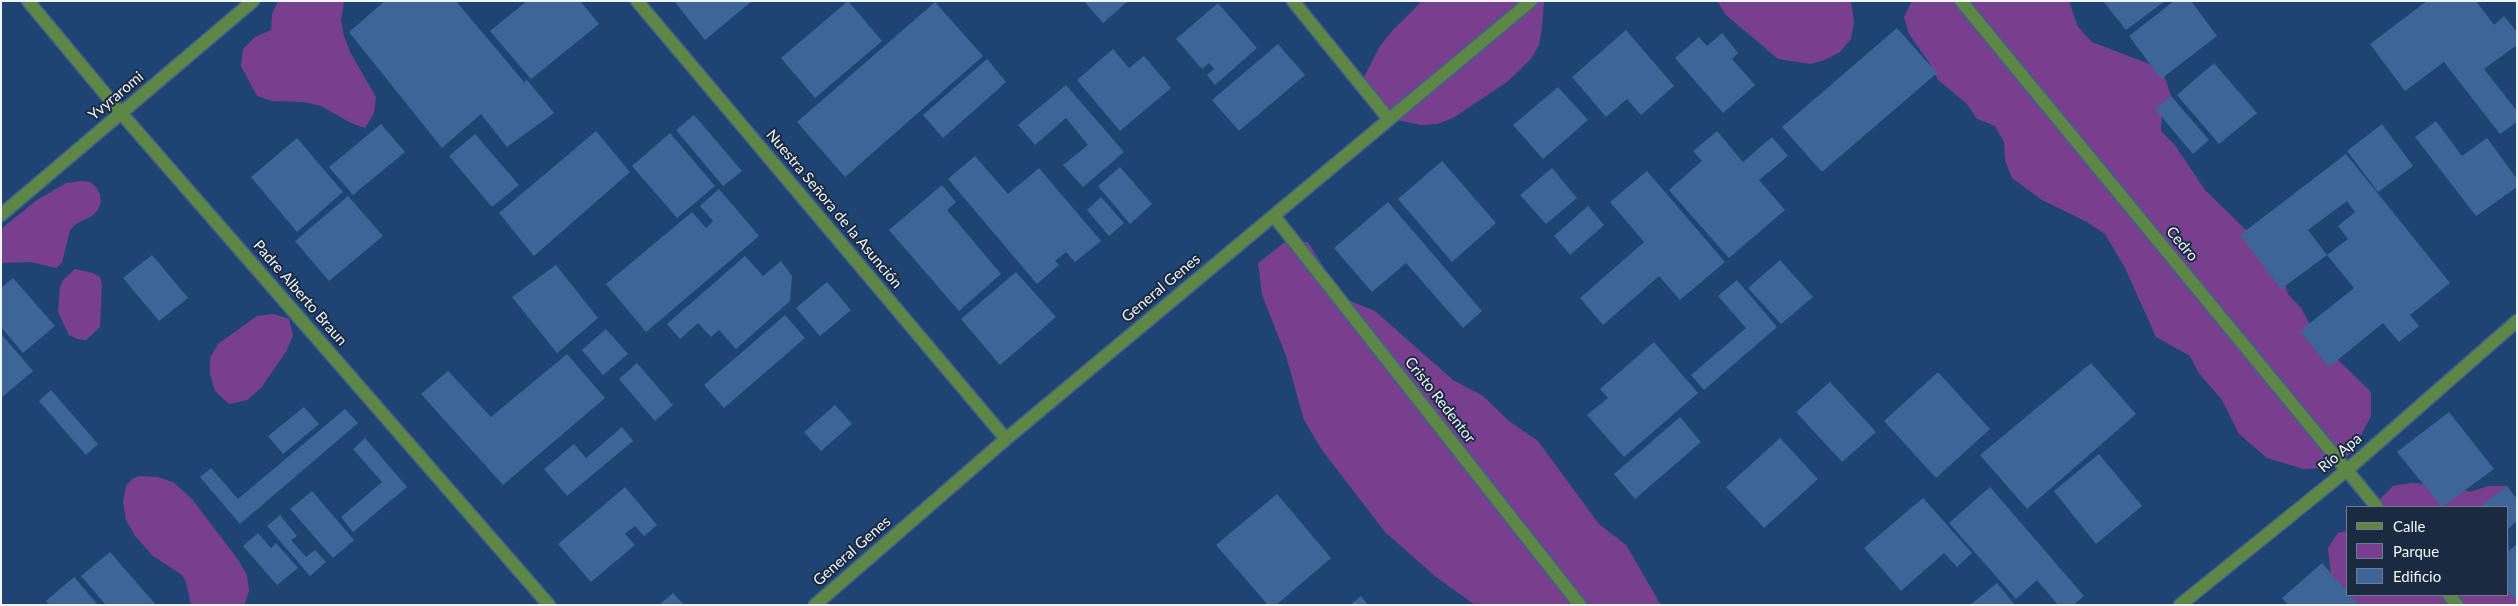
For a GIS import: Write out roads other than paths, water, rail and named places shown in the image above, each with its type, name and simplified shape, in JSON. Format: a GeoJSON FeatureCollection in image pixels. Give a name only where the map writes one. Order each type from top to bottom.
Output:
{"type":"FeatureCollection","features":[{"type":"Feature","properties":{"kind":"street","name":"Padre Alberto Braun"},"geometry":{"type":"LineString","coordinates":[[28,1],[548,605]]}},
{"type":"Feature","properties":{"kind":"street","name":"Yvyraromi"},"geometry":{"type":"LineString","coordinates":[[1,215],[252,1]]}},
{"type":"Feature","properties":{"kind":"street","name":"Nuestra Señora de la Asunción"},"geometry":{"type":"LineString","coordinates":[[638,1],[1006,439]]}},
{"type":"Feature","properties":{"kind":"street"},"geometry":{"type":"LineString","coordinates":[[1293,1],[1388,118]]}},
{"type":"Feature","properties":{"kind":"street","name":"General Genes"},"geometry":{"type":"LineString","coordinates":[[815,605],[1006,439],[1274,216],[1388,118],[1532,1]]}},
{"type":"Feature","properties":{"kind":"street","name":"Cedro"},"geometry":{"type":"LineString","coordinates":[[1960,1],[2377,506]]}},
{"type":"Feature","properties":{"kind":"street","name":"Cristo Redentor"},"geometry":{"type":"LineString","coordinates":[[1274,216],[1580,605]]}},
{"type":"Feature","properties":{"kind":"street","name":"Río Apa"},"geometry":{"type":"LineString","coordinates":[[2180,605],[2347,470],[2517,321]]}}]}
